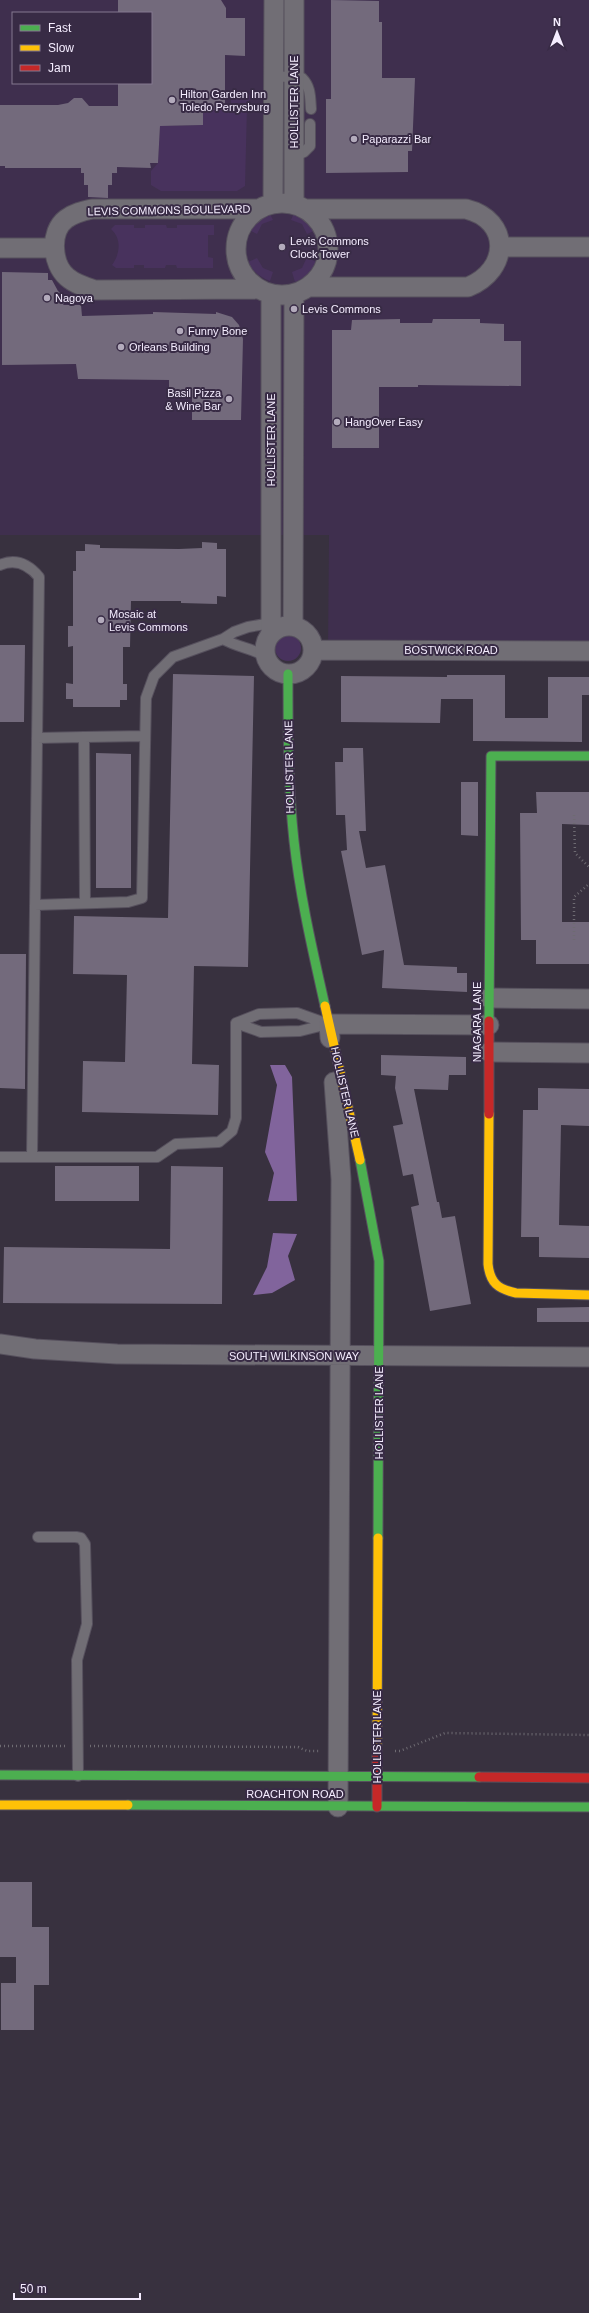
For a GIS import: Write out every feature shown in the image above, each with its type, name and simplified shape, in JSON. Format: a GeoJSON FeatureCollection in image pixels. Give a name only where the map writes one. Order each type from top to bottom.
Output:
{"type":"FeatureCollection","features":[{"type":"Feature","properties":{"kind":"street","name":"HOLLISTER LANE"},"geometry":{"type":"LineString","coordinates":[[266,206],[274,76],[274,0]]}},
{"type":"Feature","properties":{"kind":"street","name":"HOLLISTER LANE"},"geometry":{"type":"LineString","coordinates":[[294,0],[294,156],[300,206]]}},
{"type":"Feature","properties":{"kind":"street","name":"LEVIS COMMONS BOULEVARD"},"geometry":{"type":"LineString","coordinates":[[265,291],[242,272],[236,249],[242,226],[266,206]]}},
{"type":"Feature","properties":{"kind":"street","name":"LEVIS COMMONS BOULEVARD"},"geometry":{"type":"LineString","coordinates":[[54,248],[57,232],[65,220],[77,213],[92,209],[266,206],[466,208],[479,213],[490,221],[498,234],[500,247]]}},
{"type":"Feature","properties":{"kind":"street"},"geometry":{"type":"LineString","coordinates":[[300,206],[321,223],[328,242],[329,253],[322,272],[301,290]]}},
{"type":"Feature","properties":{"kind":"street"},"geometry":{"type":"LineString","coordinates":[[0,248],[54,248],[58,264],[66,277],[95,290],[265,291],[468,287],[478,283],[492,271],[498,261],[500,247],[589,247]]}},
{"type":"Feature","properties":{"kind":"street","name":"HOLLISTER LANE"},"geometry":{"type":"LineString","coordinates":[[293,626],[301,290]]}},
{"type":"Feature","properties":{"kind":"street","name":"HOLLISTER LANE"},"geometry":{"type":"LineString","coordinates":[[265,291],[271,628],[265,648],[265,656]]}},
{"type":"Feature","properties":{"kind":"street"},"geometry":{"type":"LineString","coordinates":[[265,656],[274,668],[288,674],[297,672],[308,665],[313,650],[309,637],[299,628],[293,626],[271,628]]}},
{"type":"Feature","properties":{"kind":"street","name":"BOSTWICK ROAD"},"geometry":{"type":"LineString","coordinates":[[313,650],[589,651]]}},
{"type":"Feature","properties":{"kind":"street","name":"HOLLISTER LANE"},"geometry":{"type":"LineString","coordinates":[[288,674],[288,772],[293,838],[329,1024],[365,1178],[379,1261],[377,1807]]}},
{"type":"Feature","properties":{"kind":"street","name":"NIAGARA LANE"},"geometry":{"type":"LineString","coordinates":[[589,756],[491,756],[488,1025],[488,1264],[490,1277],[496,1285],[507,1292],[518,1294],[589,1295]]}},
{"type":"Feature","properties":{"kind":"street"},"geometry":{"type":"LineString","coordinates":[[489,998],[589,999]]}},
{"type":"Feature","properties":{"kind":"street","name":"HOLLISTER LANE"},"geometry":{"type":"LineString","coordinates":[[329,1024],[341,1180],[338,1807]]}},
{"type":"Feature","properties":{"kind":"street"},"geometry":{"type":"LineString","coordinates":[[329,1024],[488,1025]]}},
{"type":"Feature","properties":{"kind":"street"},"geometry":{"type":"LineString","coordinates":[[488,1052],[589,1053]]}},
{"type":"Feature","properties":{"kind":"street","name":"SOUTH WILKINSON WAY"},"geometry":{"type":"LineString","coordinates":[[0,1344],[117,1354],[589,1357]]}},
{"type":"Feature","properties":{"kind":"street","name":"ROACHTON ROAD"},"geometry":{"type":"LineString","coordinates":[[0,1775],[589,1778]]}},
{"type":"Feature","properties":{"kind":"street","name":"ROACHTON ROAD"},"geometry":{"type":"LineString","coordinates":[[0,1805],[589,1807]]}},
{"type":"Feature","properties":{"kind":"lane"},"geometry":{"type":"LineString","coordinates":[[274,76],[294,76],[302,78],[308,84],[311,109]]}},
{"type":"Feature","properties":{"kind":"lane"},"geometry":{"type":"LineString","coordinates":[[294,156],[304,152],[310,146],[310,124]]}},
{"type":"Feature","properties":{"kind":"lane"},"geometry":{"type":"LineString","coordinates":[[0,565],[18,563],[29,566],[39,577],[32,1157]]}},
{"type":"Feature","properties":{"kind":"lane"},"geometry":{"type":"LineString","coordinates":[[35,905],[128,902],[142,898],[144,736],[146,698],[154,676],[173,657],[223,639],[234,632],[248,627],[271,628]]}},
{"type":"Feature","properties":{"kind":"lane"},"geometry":{"type":"LineString","coordinates":[[223,639],[236,646],[253,649],[265,656]]}},
{"type":"Feature","properties":{"kind":"lane"},"geometry":{"type":"LineString","coordinates":[[37,738],[144,736]]}},
{"type":"Feature","properties":{"kind":"lane"},"geometry":{"type":"LineString","coordinates":[[84,737],[85,903]]}},
{"type":"Feature","properties":{"kind":"lane"},"geometry":{"type":"LineString","coordinates":[[236,1023],[259,1014],[297,1013],[329,1024]]}},
{"type":"Feature","properties":{"kind":"lane"},"geometry":{"type":"LineString","coordinates":[[236,1023],[261,1032],[300,1031],[329,1024]]}},
{"type":"Feature","properties":{"kind":"lane"},"geometry":{"type":"LineString","coordinates":[[0,1157],[157,1157],[176,1144],[219,1142],[232,1131],[236,1118],[236,1023]]}},
{"type":"Feature","properties":{"kind":"lane"},"geometry":{"type":"LineString","coordinates":[[38,1538],[76,1537],[81,1538],[85,1544],[87,1624],[77,1660],[78,1776]]}},
{"type":"Feature","properties":{"kind":"path"},"geometry":{"type":"LineString","coordinates":[[574,815],[575,853],[589,867]]}},
{"type":"Feature","properties":{"kind":"path"},"geometry":{"type":"LineString","coordinates":[[574,940],[574,897],[589,884]]}},
{"type":"Feature","properties":{"kind":"path"},"geometry":{"type":"LineString","coordinates":[[400,1751],[444,1733],[589,1734]]}},
{"type":"Feature","properties":{"kind":"path"},"geometry":{"type":"LineString","coordinates":[[0,1746],[298,1748],[308,1751]]}},
{"type":"Feature","properties":{"kind":"shaded area","name":"Levis Commons"},"geometry":{"type":"Polygon","coordinates":[[[0,0],[589,0],[589,651],[328,650],[329,535],[0,535],[0,0]]]}},
{"type":"Feature","properties":{"kind":"shaded area"},"geometry":{"type":"Polygon","coordinates":[[[231,95],[251,95],[247,107],[245,186],[237,191],[161,191],[151,185],[151,171],[158,163],[160,126],[203,125],[203,110],[231,108],[231,95]]]}},
{"type":"Feature","properties":{"kind":"shaded area"},"geometry":{"type":"Polygon","coordinates":[[[295,211],[309,220],[316,230],[307,234],[302,224],[291,220],[295,211]]]}},
{"type":"Feature","properties":{"kind":"shaded area"},"geometry":{"type":"Polygon","coordinates":[[[269,212],[273,220],[262,224],[257,234],[249,230],[259,218],[269,212]]]}},
{"type":"Feature","properties":{"kind":"shaded area"},"geometry":{"type":"Polygon","coordinates":[[[115,225],[134,225],[134,228],[145,228],[145,225],[166,225],[167,228],[177,228],[177,225],[214,225],[214,235],[208,235],[208,257],[213,258],[213,268],[177,268],[176,265],[166,265],[165,268],[144,268],[144,265],[134,265],[134,268],[116,268],[112,265],[117,256],[119,247],[117,237],[111,229],[115,225]]]}},
{"type":"Feature","properties":{"kind":"shaded area"},"geometry":{"type":"Polygon","coordinates":[[[307,257],[316,262],[308,274],[295,282],[292,272],[302,268],[307,257]]]}},
{"type":"Feature","properties":{"kind":"shaded area"},"geometry":{"type":"Polygon","coordinates":[[[257,258],[263,268],[273,272],[270,281],[257,274],[248,262],[257,258]]]}},
{"type":"Feature","properties":{"kind":"shaded area"},"geometry":{"type":"Polygon","coordinates":[[[288,635],[297,639],[301,648],[297,657],[288,661],[279,657],[275,648],[279,639],[288,635]]]}},
{"type":"Feature","properties":{"kind":"shaded area"},"geometry":{"type":"Polygon","coordinates":[[[270,1065],[285,1065],[292,1077],[297,1201],[268,1201],[274,1173],[265,1152],[277,1085],[270,1065]]]}},
{"type":"Feature","properties":{"kind":"shaded area"},"geometry":{"type":"Polygon","coordinates":[[[273,1233],[297,1234],[288,1256],[295,1280],[272,1293],[253,1295],[267,1267],[273,1233]]]}},
{"type":"Feature","properties":{"kind":"building","name":"Hilton Garden Inn Toledo Perrysburg"},"geometry":{"type":"Polygon","coordinates":[[[118,0],[221,0],[226,8],[226,18],[245,18],[245,56],[225,55],[225,110],[203,110],[203,125],[160,126],[158,163],[150,163],[151,168],[117,167],[117,173],[112,173],[112,185],[108,185],[108,198],[88,197],[88,185],[84,185],[84,173],[81,173],[81,168],[5,168],[5,166],[0,166],[0,105],[58,105],[68,103],[74,98],[82,98],[89,106],[118,106],[118,84],[152,84],[152,12],[118,12],[118,0]]]}},
{"type":"Feature","properties":{"kind":"building"},"geometry":{"type":"Polygon","coordinates":[[[331,0],[379,1],[379,22],[382,22],[382,78],[415,78],[412,151],[408,151],[408,172],[326,173],[326,99],[331,99],[331,0]]]}},
{"type":"Feature","properties":{"kind":"building","name":"Orleans Building"},"geometry":{"type":"Polygon","coordinates":[[[2,272],[48,273],[48,280],[52,280],[58,291],[67,299],[63,305],[81,305],[82,316],[153,314],[153,312],[216,314],[216,312],[232,317],[239,325],[243,339],[241,420],[192,420],[192,390],[169,390],[169,380],[78,379],[76,364],[2,365],[2,272]]]}},
{"type":"Feature","properties":{"kind":"building"},"geometry":{"type":"Polygon","coordinates":[[[400,319],[400,323],[432,323],[433,319],[480,319],[480,323],[504,324],[504,341],[521,341],[521,386],[418,385],[418,387],[379,387],[379,448],[332,448],[332,330],[351,330],[352,320],[400,319]]]}},
{"type":"Feature","properties":{"kind":"building","name":"Mosaic at Levis Commons"},"geometry":{"type":"Polygon","coordinates":[[[202,542],[217,543],[217,549],[226,549],[226,597],[217,596],[217,604],[181,603],[181,601],[131,601],[130,647],[123,647],[123,684],[127,684],[127,700],[120,700],[120,707],[73,707],[73,699],[66,699],[66,683],[73,684],[73,646],[68,647],[68,626],[73,626],[73,571],[76,571],[76,551],[85,551],[85,544],[100,545],[100,548],[179,549],[202,548],[202,542]]]}},
{"type":"Feature","properties":{"kind":"building"},"geometry":{"type":"Polygon","coordinates":[[[0,645],[25,645],[24,722],[0,722],[0,645]]]}},
{"type":"Feature","properties":{"kind":"building"},"geometry":{"type":"Polygon","coordinates":[[[173,674],[254,676],[248,967],[194,966],[192,1064],[219,1065],[218,1115],[82,1112],[83,1061],[125,1062],[127,975],[73,974],[74,916],[168,918],[173,674]]]}},
{"type":"Feature","properties":{"kind":"building"},"geometry":{"type":"Polygon","coordinates":[[[447,675],[505,675],[505,718],[548,718],[548,677],[589,677],[589,695],[582,695],[582,742],[473,741],[473,699],[441,699],[440,723],[341,722],[341,676],[447,677],[447,675]]]}},
{"type":"Feature","properties":{"kind":"building"},"geometry":{"type":"Polygon","coordinates":[[[343,748],[363,748],[366,831],[359,831],[366,868],[385,865],[404,965],[457,967],[457,973],[467,973],[467,992],[382,988],[384,950],[362,955],[341,851],[347,850],[345,815],[336,815],[335,762],[343,762],[343,748]]]}},
{"type":"Feature","properties":{"kind":"building"},"geometry":{"type":"Polygon","coordinates":[[[96,753],[131,754],[131,888],[96,888],[96,753]]]}},
{"type":"Feature","properties":{"kind":"building"},"geometry":{"type":"Polygon","coordinates":[[[461,782],[478,782],[478,836],[461,835],[461,782]]]}},
{"type":"Feature","properties":{"kind":"building"},"geometry":{"type":"Polygon","coordinates":[[[536,792],[589,792],[589,825],[562,824],[562,922],[589,922],[589,964],[536,964],[536,940],[521,940],[520,813],[537,813],[536,792]]]}},
{"type":"Feature","properties":{"kind":"building"},"geometry":{"type":"Polygon","coordinates":[[[0,954],[26,954],[25,1089],[0,1088],[0,954]]]}},
{"type":"Feature","properties":{"kind":"building"},"geometry":{"type":"Polygon","coordinates":[[[381,1055],[466,1057],[466,1075],[449,1075],[448,1090],[414,1089],[437,1202],[439,1202],[442,1218],[455,1216],[471,1304],[430,1311],[411,1207],[419,1205],[413,1174],[403,1176],[393,1126],[403,1124],[395,1088],[396,1076],[381,1075],[381,1055]]]}},
{"type":"Feature","properties":{"kind":"building"},"geometry":{"type":"Polygon","coordinates":[[[538,1088],[589,1089],[589,1126],[561,1125],[559,1225],[589,1226],[589,1258],[539,1257],[539,1237],[521,1237],[523,1110],[538,1110],[538,1088]]]}},
{"type":"Feature","properties":{"kind":"building"},"geometry":{"type":"Polygon","coordinates":[[[55,1166],[139,1166],[139,1201],[55,1201],[55,1166]]]}},
{"type":"Feature","properties":{"kind":"building"},"geometry":{"type":"Polygon","coordinates":[[[171,1166],[223,1167],[222,1304],[3,1303],[4,1247],[170,1249],[171,1166]]]}},
{"type":"Feature","properties":{"kind":"building"},"geometry":{"type":"Polygon","coordinates":[[[589,1307],[589,1322],[537,1322],[537,1308],[589,1307]]]}},
{"type":"Feature","properties":{"kind":"building"},"geometry":{"type":"Polygon","coordinates":[[[0,1882],[32,1882],[32,1927],[49,1927],[49,1985],[34,1985],[34,2030],[1,2030],[1,1983],[16,1983],[16,1957],[0,1957],[0,1882]]]}},
{"type":"Feature","properties":{"kind":"traffic: fast"},"geometry":{"type":"LineString","coordinates":[[288,674],[289,779],[294,841],[303,904],[325,1006]]}},
{"type":"Feature","properties":{"kind":"traffic: fast"},"geometry":{"type":"LineString","coordinates":[[489,1021],[491,756],[589,756]]}},
{"type":"Feature","properties":{"kind":"traffic: fast"},"geometry":{"type":"LineString","coordinates":[[360,1160],[379,1261],[378,1538]]}},
{"type":"Feature","properties":{"kind":"traffic: fast"},"geometry":{"type":"LineString","coordinates":[[0,1775],[479,1777]]}},
{"type":"Feature","properties":{"kind":"traffic: fast"},"geometry":{"type":"LineString","coordinates":[[128,1805],[589,1807]]}},
{"type":"Feature","properties":{"kind":"traffic: slow"},"geometry":{"type":"LineString","coordinates":[[325,1006],[360,1160]]}},
{"type":"Feature","properties":{"kind":"traffic: slow"},"geometry":{"type":"LineString","coordinates":[[489,1114],[488,1264],[493,1280],[500,1287],[516,1293],[589,1295]]}},
{"type":"Feature","properties":{"kind":"traffic: slow"},"geometry":{"type":"LineString","coordinates":[[377,1749],[378,1538]]}},
{"type":"Feature","properties":{"kind":"traffic: slow"},"geometry":{"type":"LineString","coordinates":[[0,1805],[128,1805]]}},
{"type":"Feature","properties":{"kind":"traffic: jam"},"geometry":{"type":"LineString","coordinates":[[489,1021],[489,1114]]}},
{"type":"Feature","properties":{"kind":"traffic: jam"},"geometry":{"type":"LineString","coordinates":[[377,1749],[377,1807]]}},
{"type":"Feature","properties":{"kind":"traffic: jam"},"geometry":{"type":"LineString","coordinates":[[479,1777],[589,1778]]}},
{"type":"Feature","properties":{"kind":"place","name":"Hilton Garden Inn Toledo Perrysburg"},"geometry":{"type":"Point","coordinates":[172,100]}},
{"type":"Feature","properties":{"kind":"place","name":"Paparazzi Bar"},"geometry":{"type":"Point","coordinates":[354,139]}},
{"type":"Feature","properties":{"kind":"place","name":"Levis Commons Clock Tower"},"geometry":{"type":"Point","coordinates":[282,247]}},
{"type":"Feature","properties":{"kind":"place","name":"Nagoya"},"geometry":{"type":"Point","coordinates":[47,298]}},
{"type":"Feature","properties":{"kind":"place","name":"Levis Commons"},"geometry":{"type":"Point","coordinates":[294,309]}},
{"type":"Feature","properties":{"kind":"place","name":"Funny Bone"},"geometry":{"type":"Point","coordinates":[180,331]}},
{"type":"Feature","properties":{"kind":"place","name":"Orleans Building"},"geometry":{"type":"Point","coordinates":[121,347]}},
{"type":"Feature","properties":{"kind":"place","name":"Basil Pizza & Wine Bar"},"geometry":{"type":"Point","coordinates":[229,399]}},
{"type":"Feature","properties":{"kind":"place","name":"HangOver Easy"},"geometry":{"type":"Point","coordinates":[337,422]}},
{"type":"Feature","properties":{"kind":"place","name":"Mosaic at Levis Commons"},"geometry":{"type":"Point","coordinates":[101,620]}}]}
